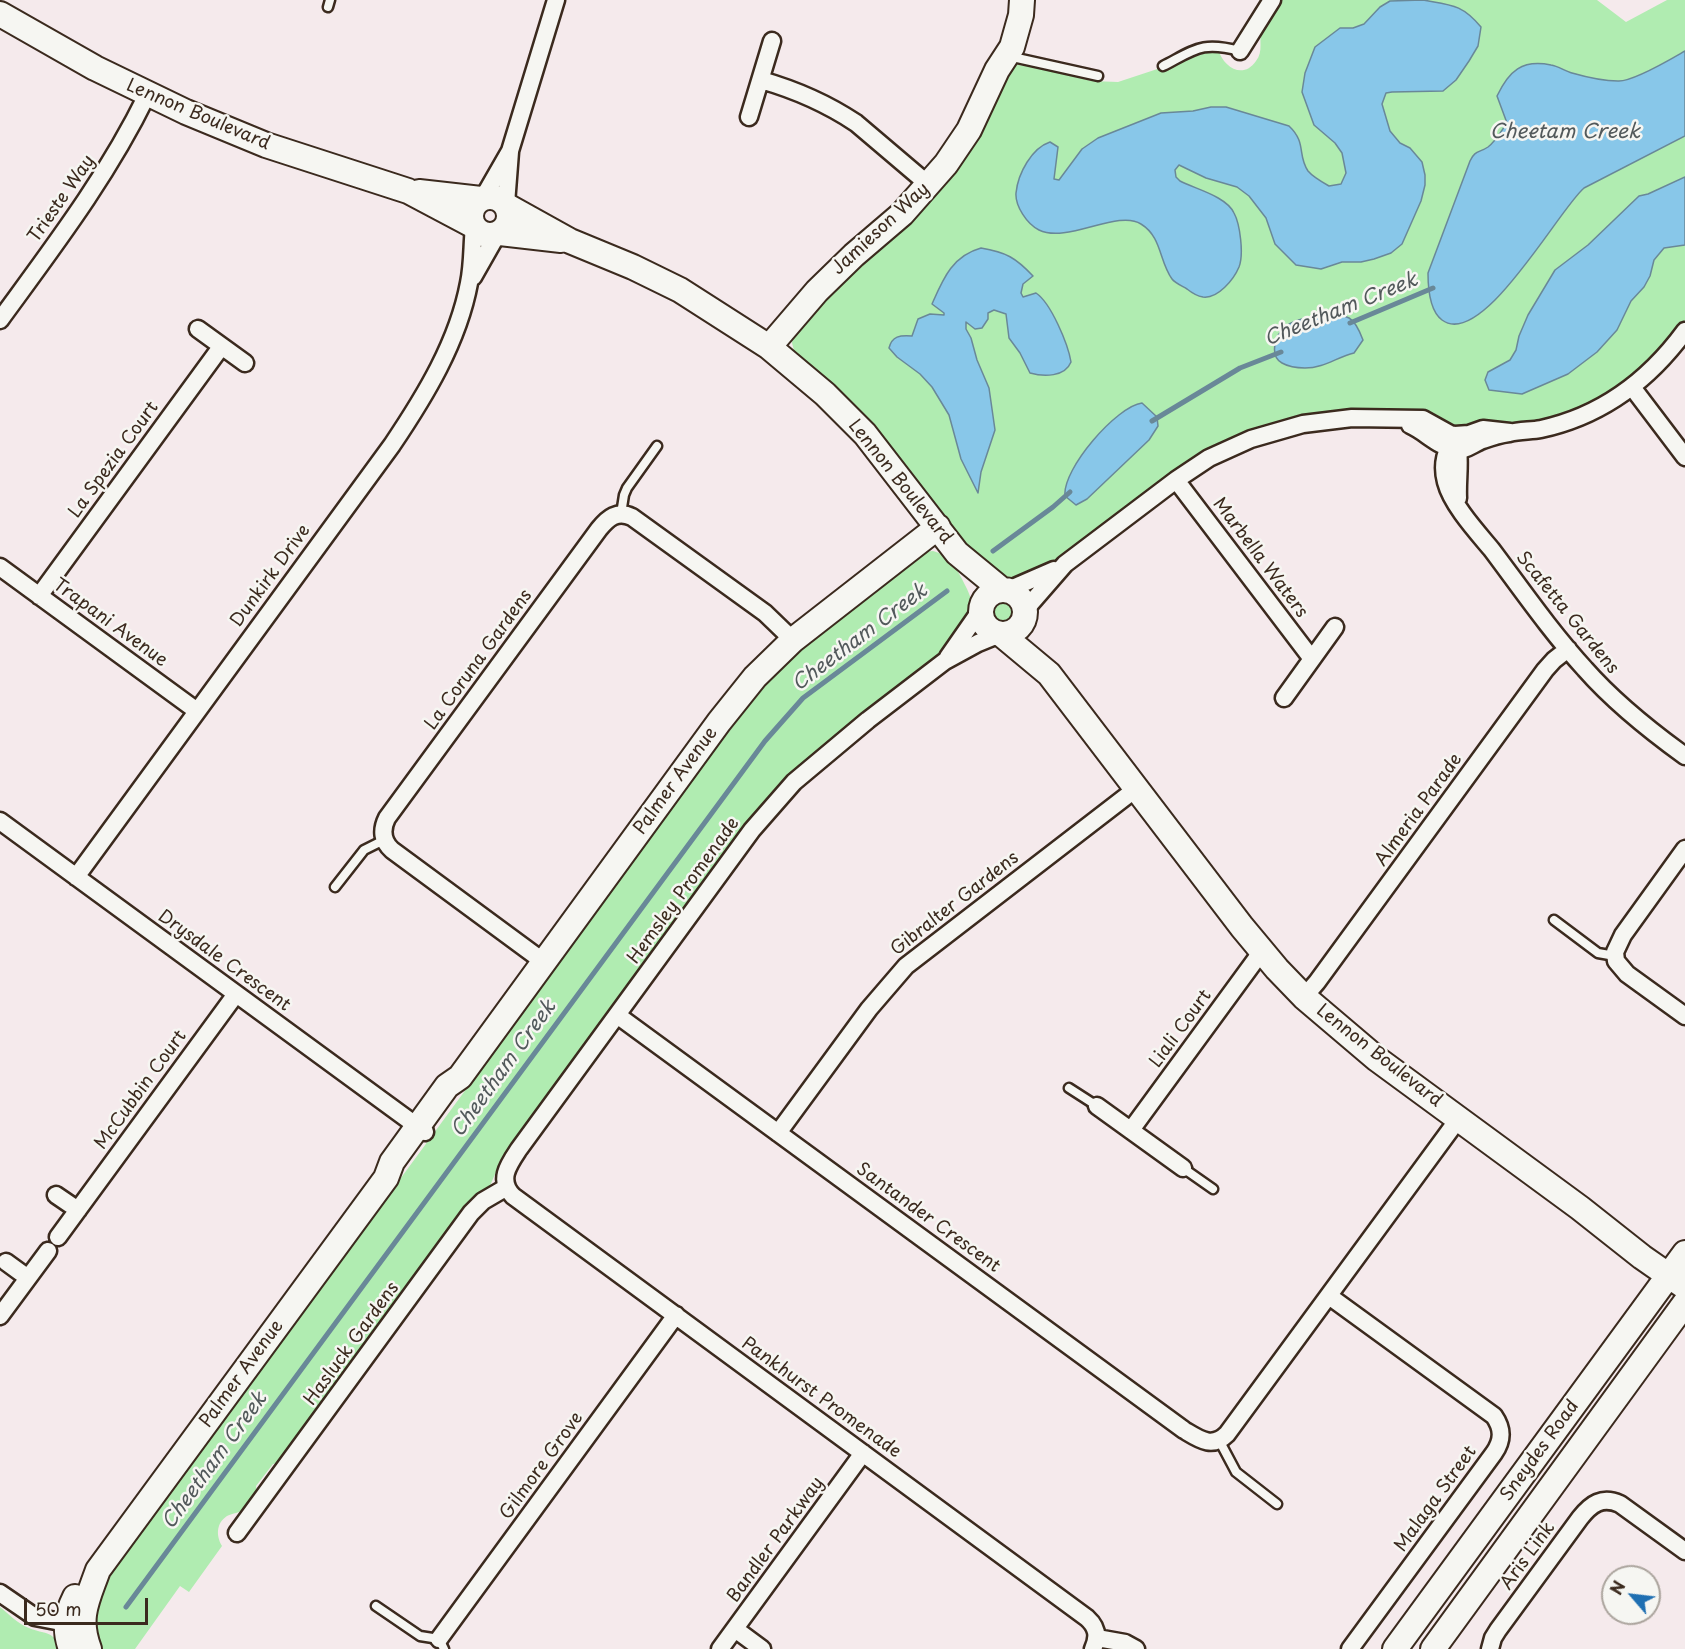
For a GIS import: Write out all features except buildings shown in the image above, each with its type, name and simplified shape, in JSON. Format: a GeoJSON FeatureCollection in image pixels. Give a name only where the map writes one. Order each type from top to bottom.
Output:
{"type":"FeatureCollection","features":[{"type":"Feature","properties":{"kind":"street"},"geometry":{"type":"LineString","coordinates":[[510,151],[472,211],[474,227],[485,235],[499,233],[507,226],[510,219],[507,205],[510,151],[556,0]]}},
{"type":"Feature","properties":{"kind":"street","name":"Jamieson Way"},"geometry":{"type":"LineString","coordinates":[[1001,60],[1005,19],[1012,0]]}},
{"type":"Feature","properties":{"kind":"street","name":"Jamieson Way"},"geometry":{"type":"LineString","coordinates":[[769,347],[817,291],[854,255],[902,214],[946,164],[969,129],[1001,60],[1018,30],[1022,0]]}},
{"type":"Feature","properties":{"kind":"street"},"geometry":{"type":"LineString","coordinates":[[1240,51],[1272,0]]}},
{"type":"Feature","properties":{"kind":"street","name":"Lennon Boulevard"},"geometry":{"type":"LineString","coordinates":[[0,14],[50,44],[147,95],[266,145],[408,191],[474,227]]}},
{"type":"Feature","properties":{"kind":"street"},"geometry":{"type":"LineString","coordinates":[[749,117],[772,41]]}},
{"type":"Feature","properties":{"kind":"street"},"geometry":{"type":"LineString","coordinates":[[761,80],[803,94],[843,114],[929,185]]}},
{"type":"Feature","properties":{"kind":"street","name":"Trieste Way"},"geometry":{"type":"LineString","coordinates":[[0,320],[92,194],[122,144],[147,95]]}},
{"type":"Feature","properties":{"kind":"street","name":"Lennon Boulevard"},"geometry":{"type":"LineString","coordinates":[[408,191],[482,198]]}},
{"type":"Feature","properties":{"kind":"street"},"geometry":{"type":"LineString","coordinates":[[482,198],[490,196],[507,205]]}},
{"type":"Feature","properties":{"kind":"street","name":"Lennon Boulevard"},"geometry":{"type":"LineString","coordinates":[[507,205],[570,241],[633,267],[680,290],[769,347],[825,394],[865,434],[957,553],[981,608]]}},
{"type":"Feature","properties":{"kind":"street","name":"Dunkirk Drive"},"geometry":{"type":"LineString","coordinates":[[76,877],[392,445],[417,407],[450,343],[469,283],[474,227]]}},
{"type":"Feature","properties":{"kind":"street","name":"Lennon Boulevard"},"geometry":{"type":"LineString","coordinates":[[499,233],[570,241]]}},
{"type":"Feature","properties":{"kind":"street","name":"Dunkirk Drive"},"geometry":{"type":"LineString","coordinates":[[469,283],[499,233]]}},
{"type":"Feature","properties":{"kind":"street"},"geometry":{"type":"LineString","coordinates":[[198,329],[245,363]]}},
{"type":"Feature","properties":{"kind":"street"},"geometry":{"type":"LineString","coordinates":[[1065,564],[1025,613],[1017,629],[1008,634],[1001,634],[985,626],[981,608],[987,596],[1030,582],[1065,564],[1176,480],[1231,447],[1274,431],[1331,419],[1423,419],[1450,434],[1454,444],[1469,434],[1483,429],[1510,432],[1541,429],[1593,411],[1632,387],[1661,361],[1685,331]]}},
{"type":"Feature","properties":{"kind":"street","name":"La Spezia Court"},"geometry":{"type":"LineString","coordinates":[[39,596],[221,347]]}},
{"type":"Feature","properties":{"kind":"street"},"geometry":{"type":"LineString","coordinates":[[1632,387],[1685,457]]}},
{"type":"Feature","properties":{"kind":"street","name":"Scafetta Gardens"},"geometry":{"type":"LineString","coordinates":[[1454,444],[1443,465],[1446,483],[1459,505],[1585,670],[1619,704],[1685,756]]}},
{"type":"Feature","properties":{"kind":"street","name":"Marbella Waters"},"geometry":{"type":"LineString","coordinates":[[1176,480],[1312,659]]}},
{"type":"Feature","properties":{"kind":"street"},"geometry":{"type":"LineString","coordinates":[[621,514],[640,522],[765,613],[793,640]]}},
{"type":"Feature","properties":{"kind":"street","name":"La Coruna Gardens"},"geometry":{"type":"LineString","coordinates":[[384,840],[383,826],[392,812],[599,529],[608,519],[621,514]]}},
{"type":"Feature","properties":{"kind":"street","name":"Palmer Avenue"},"geometry":{"type":"LineString","coordinates":[[74,1622],[85,1603],[98,1570],[386,1178],[400,1168],[422,1130],[458,1089],[460,1077],[737,698],[793,640],[938,527]]}},
{"type":"Feature","properties":{"kind":"street","name":"Lennon Boulevard"},"geometry":{"type":"LineString","coordinates":[[957,553],[1005,590]]}},
{"type":"Feature","properties":{"kind":"street","name":"Trapani Avenue"},"geometry":{"type":"LineString","coordinates":[[0,567],[197,711]]}},
{"type":"Feature","properties":{"kind":"street"},"geometry":{"type":"LineString","coordinates":[[1005,590],[1019,596],[1025,613]]}},
{"type":"Feature","properties":{"kind":"street","name":"Hemsley Promenade"},"geometry":{"type":"LineString","coordinates":[[945,661],[976,619],[981,608]]}},
{"type":"Feature","properties":{"kind":"street","name":"Lennon Boulevard"},"geometry":{"type":"LineString","coordinates":[[1025,613],[1049,674]]}},
{"type":"Feature","properties":{"kind":"street"},"geometry":{"type":"LineString","coordinates":[[1284,698],[1335,627]]}},
{"type":"Feature","properties":{"kind":"street","name":"Lennon Boulevard"},"geometry":{"type":"LineString","coordinates":[[1001,634],[1049,674],[1262,951],[1304,997],[1352,1040],[1677,1281]]}},
{"type":"Feature","properties":{"kind":"street","name":"Hemsley Promenade"},"geometry":{"type":"LineString","coordinates":[[507,1186],[505,1176],[509,1163],[752,830],[794,782],[868,720],[945,661],[978,643],[1001,634]]}},
{"type":"Feature","properties":{"kind":"street","name":"Almeria Parade"},"geometry":{"type":"LineString","coordinates":[[1304,997],[1545,670],[1568,649]]}},
{"type":"Feature","properties":{"kind":"street","name":"Gibralter Gardens"},"geometry":{"type":"LineString","coordinates":[[778,1133],[869,1009],[906,966],[1137,788]]}},
{"type":"Feature","properties":{"kind":"street","name":"Drysdale Crescent"},"geometry":{"type":"LineString","coordinates":[[0,821],[422,1130]]}},
{"type":"Feature","properties":{"kind":"street"},"geometry":{"type":"LineString","coordinates":[[384,840],[392,850],[544,962]]}},
{"type":"Feature","properties":{"kind":"street"},"geometry":{"type":"LineString","coordinates":[[1685,849],[1618,941],[1616,956],[1619,965],[1627,974],[1685,1016]]}},
{"type":"Feature","properties":{"kind":"street","name":"Liali Court"},"geometry":{"type":"LineString","coordinates":[[1131,1130],[1262,951]]}},
{"type":"Feature","properties":{"kind":"street","name":"McCubbin Court"},"geometry":{"type":"LineString","coordinates":[[58,1237],[236,994]]}},
{"type":"Feature","properties":{"kind":"street","name":"Santander Crescent"},"geometry":{"type":"LineString","coordinates":[[617,1015],[1184,1430],[1205,1442],[1219,1440]]}},
{"type":"Feature","properties":{"kind":"street"},"geometry":{"type":"LineString","coordinates":[[1097,1106],[1182,1168]]}},
{"type":"Feature","properties":{"kind":"street"},"geometry":{"type":"LineString","coordinates":[[1219,1440],[1232,1429],[1459,1118]]}},
{"type":"Feature","properties":{"kind":"street","name":"Pankhurst Promenade"},"geometry":{"type":"LineString","coordinates":[[507,1186],[509,1193],[1087,1618],[1095,1628],[1095,1643]]}},
{"type":"Feature","properties":{"kind":"street","name":"Hasluck Gardens"},"geometry":{"type":"LineString","coordinates":[[237,1533],[471,1213],[483,1201],[507,1186]]}},
{"type":"Feature","properties":{"kind":"street"},"geometry":{"type":"LineString","coordinates":[[56,1195],[78,1210]]}},
{"type":"Feature","properties":{"kind":"street"},"geometry":{"type":"LineString","coordinates":[[0,1316],[48,1251]]}},
{"type":"Feature","properties":{"kind":"street","name":"Sneydes Road"},"geometry":{"type":"LineString","coordinates":[[1395,1649],[1677,1281],[1685,1253]]}},
{"type":"Feature","properties":{"kind":"street"},"geometry":{"type":"LineString","coordinates":[[6,1262],[28,1278]]}},
{"type":"Feature","properties":{"kind":"street","name":"Malaga Street"},"geometry":{"type":"LineString","coordinates":[[1329,1296],[1494,1416],[1502,1433],[1494,1453],[1350,1649]]}},
{"type":"Feature","properties":{"kind":"street","name":"Sneydes Road"},"geometry":{"type":"LineString","coordinates":[[1432,1649],[1685,1303]]}},
{"type":"Feature","properties":{"kind":"street","name":"Gilmore Grove"},"geometry":{"type":"LineString","coordinates":[[442,1644],[676,1316]]}},
{"type":"Feature","properties":{"kind":"street","name":"Bandler Parkway"},"geometry":{"type":"LineString","coordinates":[[720,1649],[863,1453]]}},
{"type":"Feature","properties":{"kind":"street","name":"Aris Link"},"geometry":{"type":"LineString","coordinates":[[1490,1649],[1498,1630],[1580,1518],[1593,1504],[1610,1500],[1623,1506],[1685,1551]]}},
{"type":"Feature","properties":{"kind":"street"},"geometry":{"type":"LineString","coordinates":[[0,1593],[35,1617],[74,1622]]}},
{"type":"Feature","properties":{"kind":"street"},"geometry":{"type":"LineString","coordinates":[[71,1649],[67,1639],[74,1622]]}},
{"type":"Feature","properties":{"kind":"street"},"geometry":{"type":"LineString","coordinates":[[74,1622],[88,1649]]}},
{"type":"Feature","properties":{"kind":"street"},"geometry":{"type":"LineString","coordinates":[[735,1629],[762,1649]]}},
{"type":"Feature","properties":{"kind":"street"},"geometry":{"type":"LineString","coordinates":[[1095,1643],[1125,1643],[1136,1649]]}},
{"type":"Feature","properties":{"kind":"lane"},"geometry":{"type":"LineString","coordinates":[[1163,66],[1203,46],[1212,45],[1240,51]]}},
{"type":"Feature","properties":{"kind":"lane"},"geometry":{"type":"LineString","coordinates":[[1001,60],[1098,76]]}},
{"type":"Feature","properties":{"kind":"lane"},"geometry":{"type":"LineString","coordinates":[[621,514],[627,488],[657,446]]}},
{"type":"Feature","properties":{"kind":"lane"},"geometry":{"type":"LineString","coordinates":[[335,887],[364,850],[384,840]]}},
{"type":"Feature","properties":{"kind":"lane"},"geometry":{"type":"LineString","coordinates":[[1554,920],[1598,953],[1616,956]]}},
{"type":"Feature","properties":{"kind":"lane"},"geometry":{"type":"LineString","coordinates":[[1069,1088],[1097,1106]]}},
{"type":"Feature","properties":{"kind":"lane"},"geometry":{"type":"LineString","coordinates":[[1182,1168],[1213,1190]]}},
{"type":"Feature","properties":{"kind":"lane"},"geometry":{"type":"LineString","coordinates":[[1219,1440],[1236,1472],[1277,1504]]}},
{"type":"Feature","properties":{"kind":"lane","name":"Gilmore Grove"},"geometry":{"type":"LineString","coordinates":[[376,1606],[420,1636],[442,1644]]}},
{"type":"Feature","properties":{"kind":"green space"},"geometry":{"type":"Polygon","coordinates":[[[1279,0],[1597,0],[1626,22],[1667,0],[1685,0],[1685,320],[1667,344],[1639,373],[1594,404],[1541,423],[1462,431],[1434,418],[1266,427],[1050,566],[1008,581],[990,573],[795,354],[793,336],[1010,64],[1035,67],[1092,81],[1118,82],[1218,49],[1229,66],[1245,70],[1251,67],[1258,57],[1262,29],[1279,0]]]}},
{"type":"Feature","properties":{"kind":"green space"},"geometry":{"type":"Polygon","coordinates":[[[933,551],[943,555],[950,562],[969,593],[972,609],[965,625],[950,644],[929,664],[805,762],[746,827],[499,1165],[489,1188],[281,1463],[273,1464],[256,1486],[257,1494],[250,1504],[245,1509],[223,1519],[218,1534],[222,1546],[189,1592],[180,1586],[135,1649],[97,1649],[94,1596],[718,746],[771,679],[791,658],[839,617],[924,552],[933,551]]]}},
{"type":"Feature","properties":{"kind":"green space"},"geometry":{"type":"Polygon","coordinates":[[[999,601],[1007,601],[1014,608],[1014,616],[1007,623],[999,623],[992,616],[992,608],[999,601]]]}},
{"type":"Feature","properties":{"kind":"green space"},"geometry":{"type":"Polygon","coordinates":[[[0,1607],[25,1626],[51,1635],[60,1649],[0,1649],[0,1607]]]}},
{"type":"Feature","properties":{"kind":"water"},"geometry":{"type":"Polygon","coordinates":[[[1423,0],[1462,10],[1481,27],[1478,46],[1456,80],[1443,91],[1386,93],[1382,104],[1390,131],[1422,162],[1425,175],[1421,201],[1402,244],[1391,253],[1361,262],[1342,262],[1321,269],[1296,265],[1275,244],[1266,218],[1249,196],[1237,187],[1206,178],[1179,165],[1175,170],[1176,177],[1230,207],[1240,231],[1241,255],[1237,272],[1220,292],[1203,297],[1172,279],[1157,242],[1148,229],[1141,224],[1119,221],[1064,233],[1050,233],[1035,227],[1020,209],[1016,198],[1017,185],[1027,162],[1043,145],[1050,142],[1058,147],[1054,179],[1059,180],[1082,149],[1098,138],[1161,113],[1193,111],[1211,107],[1226,107],[1289,126],[1298,138],[1308,171],[1329,186],[1341,184],[1346,173],[1342,153],[1335,143],[1314,125],[1302,92],[1305,73],[1315,47],[1340,28],[1353,28],[1364,24],[1380,7],[1390,1],[1423,0]]]}},
{"type":"Feature","properties":{"kind":"water","name":"Cheetam Creek"},"geometry":{"type":"Polygon","coordinates":[[[1685,51],[1685,136],[1584,188],[1498,297],[1478,315],[1459,324],[1442,320],[1432,305],[1428,273],[1472,157],[1491,145],[1507,123],[1497,96],[1506,80],[1524,66],[1541,64],[1595,78],[1625,80],[1652,69],[1685,51]]]}},
{"type":"Feature","properties":{"kind":"water"},"geometry":{"type":"Polygon","coordinates":[[[1685,177],[1685,245],[1664,248],[1654,260],[1650,276],[1644,287],[1631,301],[1617,330],[1597,352],[1568,374],[1522,394],[1489,390],[1485,380],[1488,372],[1510,360],[1516,350],[1528,315],[1555,270],[1588,245],[1639,196],[1685,177]]]}},
{"type":"Feature","properties":{"kind":"water"},"geometry":{"type":"Polygon","coordinates":[[[981,248],[1010,257],[1033,276],[1023,284],[1021,293],[1023,297],[1036,293],[1042,298],[1063,335],[1071,362],[1064,371],[1054,375],[1030,373],[1009,338],[1006,314],[994,310],[988,313],[988,319],[982,328],[975,329],[966,322],[966,329],[989,388],[995,430],[981,472],[978,493],[961,459],[949,415],[932,387],[889,348],[897,337],[912,336],[918,319],[930,314],[944,315],[932,304],[945,277],[963,257],[981,248]]]}},
{"type":"Feature","properties":{"kind":"water"},"geometry":{"type":"Polygon","coordinates":[[[1320,315],[1337,315],[1352,320],[1363,340],[1354,353],[1312,368],[1291,366],[1278,360],[1275,345],[1281,331],[1293,322],[1320,315]]]}},
{"type":"Feature","properties":{"kind":"water"},"geometry":{"type":"Polygon","coordinates":[[[1142,403],[1157,417],[1158,426],[1149,440],[1087,499],[1076,505],[1065,496],[1066,484],[1081,456],[1093,440],[1119,415],[1142,403]]]}},
{"type":"Feature","properties":{"kind":"waterway","name":"Cheetham Creek"},"geometry":{"type":"LineString","coordinates":[[1350,323],[1433,288]]}},
{"type":"Feature","properties":{"kind":"waterway","name":"Cheetham Creek"},"geometry":{"type":"LineString","coordinates":[[1152,421],[1240,368],[1281,352]]}},
{"type":"Feature","properties":{"kind":"waterway","name":"Cheetham Creek"},"geometry":{"type":"LineString","coordinates":[[993,551],[1070,492]]}},
{"type":"Feature","properties":{"kind":"waterway","name":"Cheetham Creek"},"geometry":{"type":"LineString","coordinates":[[126,1607],[765,741],[803,698],[947,591]]}}]}
